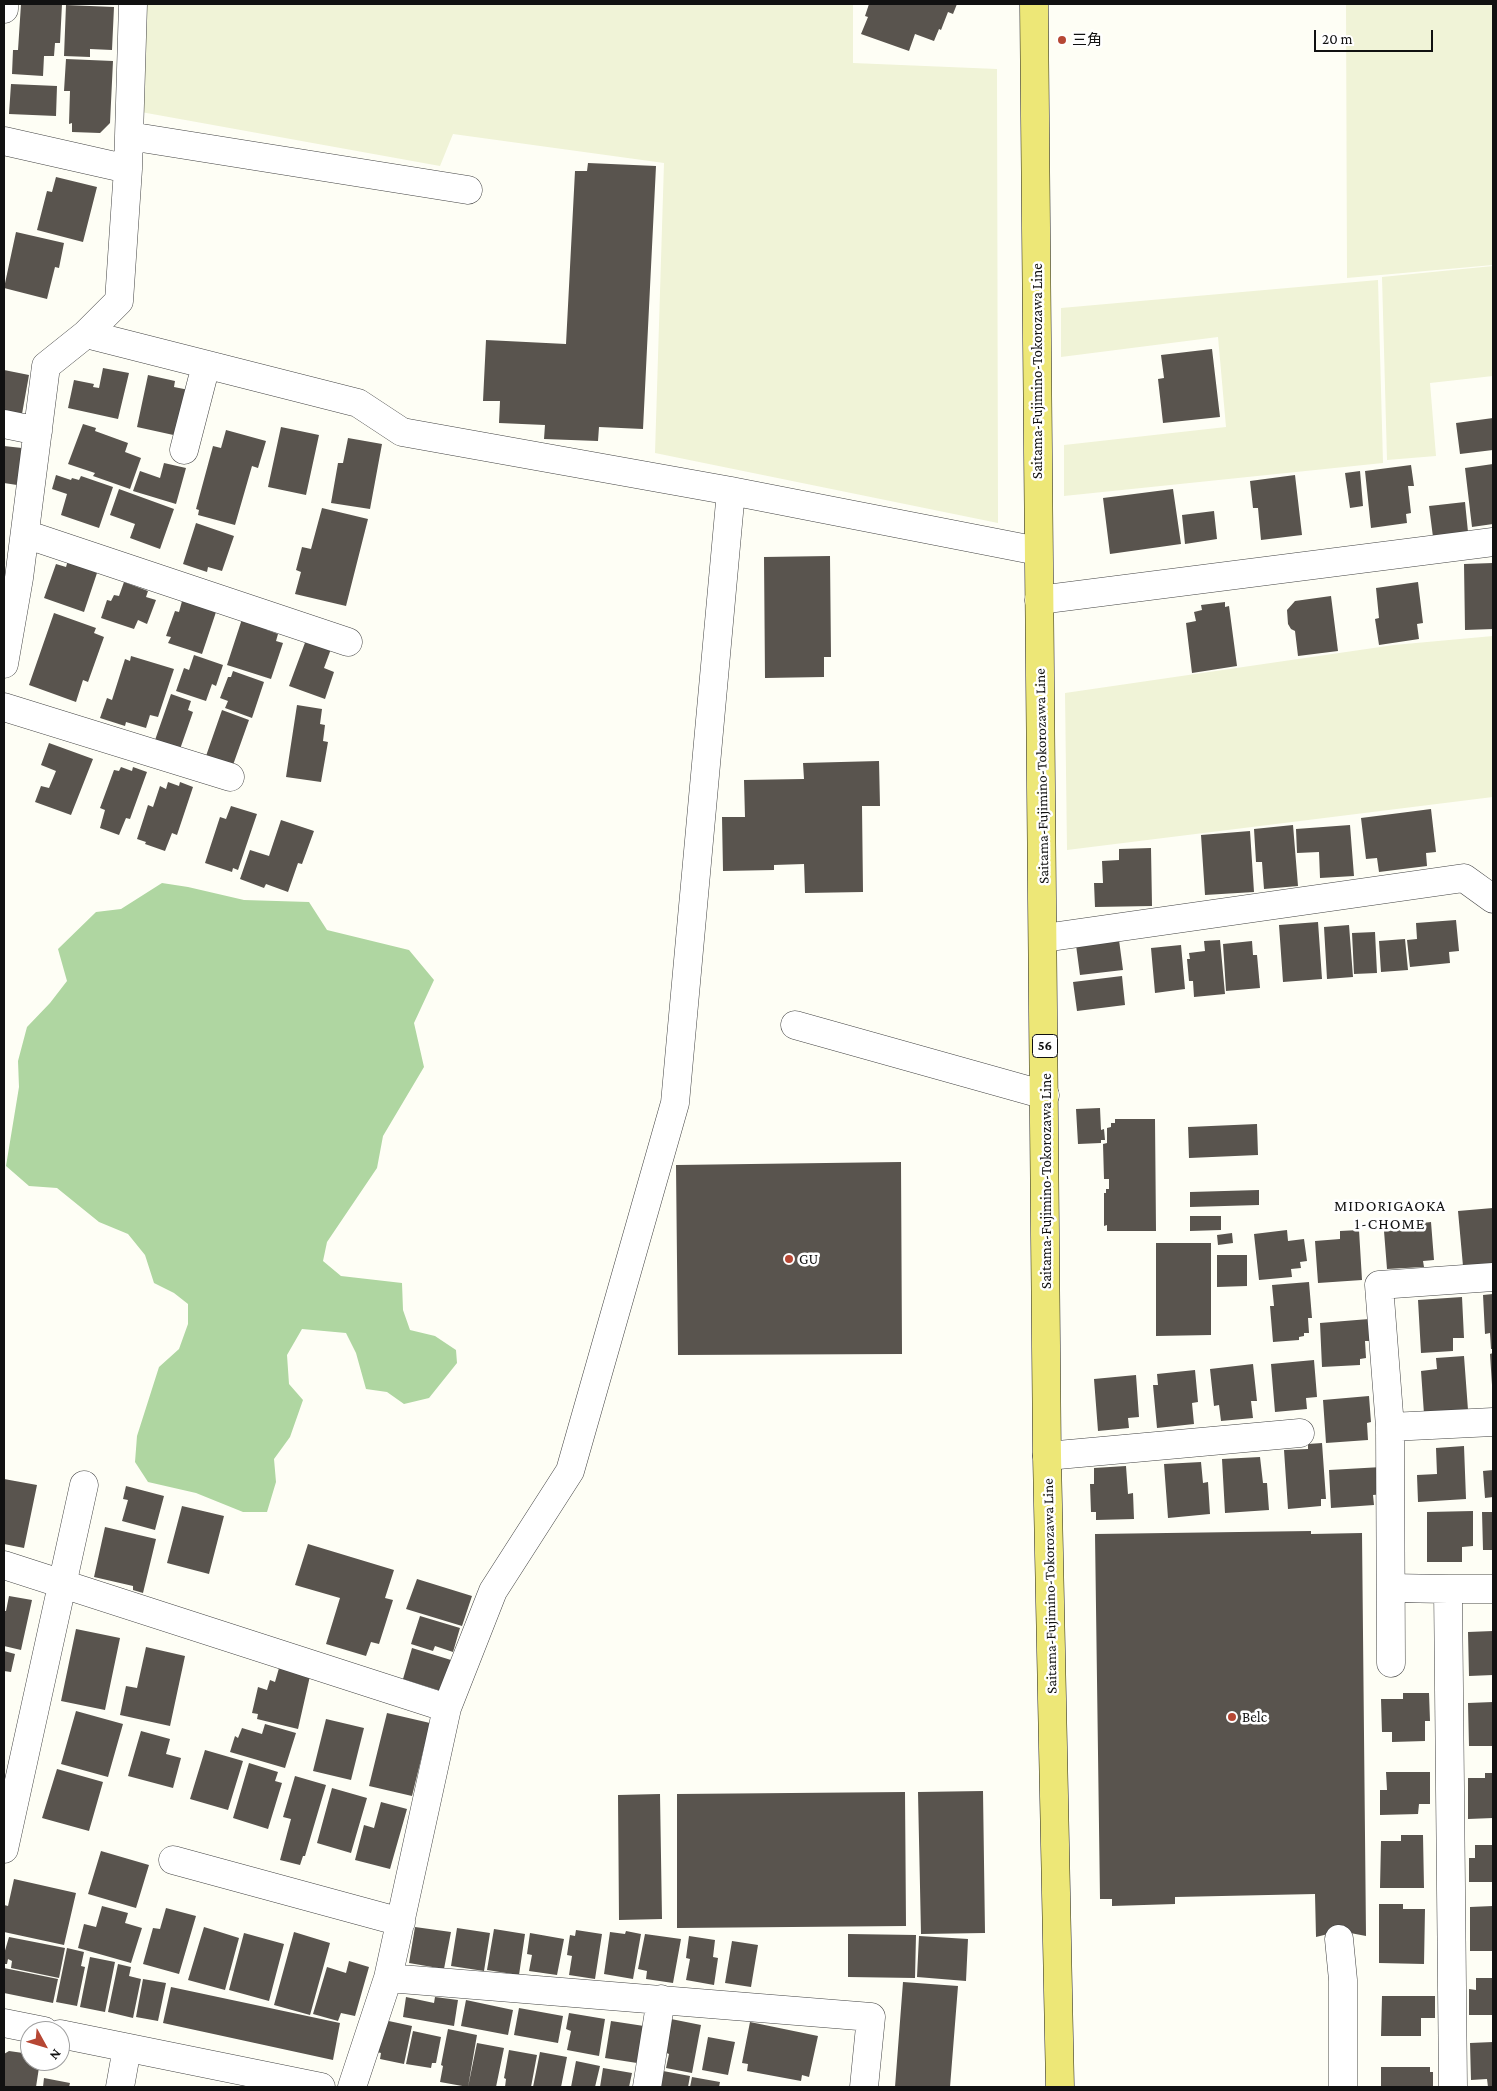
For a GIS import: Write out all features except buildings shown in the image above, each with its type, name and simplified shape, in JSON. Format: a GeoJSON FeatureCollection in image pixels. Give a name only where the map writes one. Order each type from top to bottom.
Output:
{"type":"FeatureCollection","features":[{"type":"Feature","properties":{"kind":"main road","name":"Saitama-Fujimino-Tokorozawa Line"},"geometry":{"type":"LineString","coordinates":[[1034,4],[1038,550],[1044,938],[1047,1456],[1060,2087]]}},
{"type":"Feature","properties":{"kind":"street"},"geometry":{"type":"LineString","coordinates":[[4,4],[4,9]]}},
{"type":"Feature","properties":{"kind":"street"},"geometry":{"type":"LineString","coordinates":[[4,664],[19,578],[17,544],[38,431],[46,366],[86,334],[120,301],[128,169],[133,4]]}},
{"type":"Feature","properties":{"kind":"street"},"geometry":{"type":"LineString","coordinates":[[129,136],[468,190]]}},
{"type":"Feature","properties":{"kind":"street"},"geometry":{"type":"LineString","coordinates":[[4,141],[128,169]]}},
{"type":"Feature","properties":{"kind":"street"},"geometry":{"type":"LineString","coordinates":[[86,334],[358,403],[402,432],[731,491],[1038,550]]}},
{"type":"Feature","properties":{"kind":"street"},"geometry":{"type":"LineString","coordinates":[[184,450],[206,365]]}},
{"type":"Feature","properties":{"kind":"street"},"geometry":{"type":"LineString","coordinates":[[4,424],[38,431]]}},
{"type":"Feature","properties":{"kind":"street"},"geometry":{"type":"LineString","coordinates":[[352,2087],[388,1978],[447,1708],[493,1591],[570,1471],[675,1103],[731,491]]}},
{"type":"Feature","properties":{"kind":"street"},"geometry":{"type":"LineString","coordinates":[[1039,600],[1493,542]]}},
{"type":"Feature","properties":{"kind":"street"},"geometry":{"type":"LineString","coordinates":[[17,544],[348,642]]}},
{"type":"Feature","properties":{"kind":"street"},"geometry":{"type":"LineString","coordinates":[[4,707],[230,777]]}},
{"type":"Feature","properties":{"kind":"street"},"geometry":{"type":"LineString","coordinates":[[1044,938],[1464,878],[1493,899]]}},
{"type":"Feature","properties":{"kind":"street"},"geometry":{"type":"LineString","coordinates":[[794,1025],[1045,1095]]}},
{"type":"Feature","properties":{"kind":"street"},"geometry":{"type":"LineString","coordinates":[[1391,1663],[1390,1427],[1379,1285],[1493,1277]]}},
{"type":"Feature","properties":{"kind":"street"},"geometry":{"type":"LineString","coordinates":[[1390,1427],[1493,1422]]}},
{"type":"Feature","properties":{"kind":"street"},"geometry":{"type":"LineString","coordinates":[[1047,1456],[1300,1433]]}},
{"type":"Feature","properties":{"kind":"street"},"geometry":{"type":"LineString","coordinates":[[4,1849],[84,1485]]}},
{"type":"Feature","properties":{"kind":"street"},"geometry":{"type":"LineString","coordinates":[[4,1565],[447,1708]]}},
{"type":"Feature","properties":{"kind":"street"},"geometry":{"type":"LineString","coordinates":[[1391,1588],[1493,1590]]}},
{"type":"Feature","properties":{"kind":"street"},"geometry":{"type":"LineString","coordinates":[[1448,1589],[1454,2087]]}},
{"type":"Feature","properties":{"kind":"street"},"geometry":{"type":"LineString","coordinates":[[173,1860],[400,1922]]}},
{"type":"Feature","properties":{"kind":"street"},"geometry":{"type":"LineString","coordinates":[[1339,1939],[1343,1980],[1343,2087]]}},
{"type":"Feature","properties":{"kind":"street"},"geometry":{"type":"LineString","coordinates":[[388,1978],[871,2017],[864,2087]]}},
{"type":"Feature","properties":{"kind":"street"},"geometry":{"type":"LineString","coordinates":[[647,2087],[661,1999]]}},
{"type":"Feature","properties":{"kind":"street"},"geometry":{"type":"LineString","coordinates":[[4,2022],[20,2026]]}},
{"type":"Feature","properties":{"kind":"street"},"geometry":{"type":"LineString","coordinates":[[70,2036],[321,2087]]}},
{"type":"Feature","properties":{"kind":"street"},"geometry":{"type":"LineString","coordinates":[[120,2087],[127,2048]]}},
{"type":"Feature","properties":{"kind":"green space"},"geometry":{"type":"Polygon","coordinates":[[[145,4],[853,4],[853,63],[997,69],[998,523],[655,453],[664,163],[453,134],[440,166],[141,112],[145,4]]]}},
{"type":"Feature","properties":{"kind":"green space"},"geometry":{"type":"Polygon","coordinates":[[[1346,4],[1493,4],[1493,265],[1347,278],[1346,4]]]}},
{"type":"Feature","properties":{"kind":"green space"},"geometry":{"type":"Polygon","coordinates":[[[1493,266],[1493,376],[1430,383],[1436,456],[1387,460],[1382,277],[1493,266]]]}},
{"type":"Feature","properties":{"kind":"green space"},"geometry":{"type":"Polygon","coordinates":[[[1378,280],[1383,463],[1064,496],[1064,445],[1226,427],[1218,337],[1061,357],[1061,308],[1378,280]]]}},
{"type":"Feature","properties":{"kind":"green space"},"geometry":{"type":"Polygon","coordinates":[[[1493,636],[1493,797],[1067,850],[1065,693],[1394,645],[1493,636]]]}},
{"type":"Feature","properties":{"kind":"green space"},"geometry":{"type":"Polygon","coordinates":[[[162,883],[244,900],[309,902],[327,930],[409,950],[434,980],[414,1023],[424,1067],[383,1136],[377,1168],[327,1242],[323,1261],[341,1276],[402,1283],[403,1310],[410,1330],[435,1336],[456,1350],[457,1363],[429,1398],[404,1404],[387,1392],[366,1389],[356,1353],[346,1333],[302,1329],[287,1355],[289,1384],[303,1400],[290,1437],[274,1459],[276,1482],[267,1512],[243,1512],[196,1493],[148,1482],[135,1462],[137,1436],[159,1367],[179,1349],[188,1324],[188,1304],[174,1293],[154,1283],[145,1255],[128,1234],[99,1222],[57,1188],[29,1186],[6,1166],[19,1087],[18,1061],[27,1027],[50,1003],[67,981],[58,949],[96,912],[121,909],[162,883]]]}},
{"type":"Feature","properties":{"kind":"place","name":"三角"},"geometry":{"type":"Point","coordinates":[1062,40]}},
{"type":"Feature","properties":{"kind":"place","name":"GU"},"geometry":{"type":"Point","coordinates":[789,1259]}},
{"type":"Feature","properties":{"kind":"place","name":"Belc"},"geometry":{"type":"Point","coordinates":[1232,1717]}},
{"type":"Feature","properties":{"kind":"district","name":"MIDORIGAOKA 1-CHOME"},"geometry":{"type":"Point","coordinates":[1390,1215]}}]}
